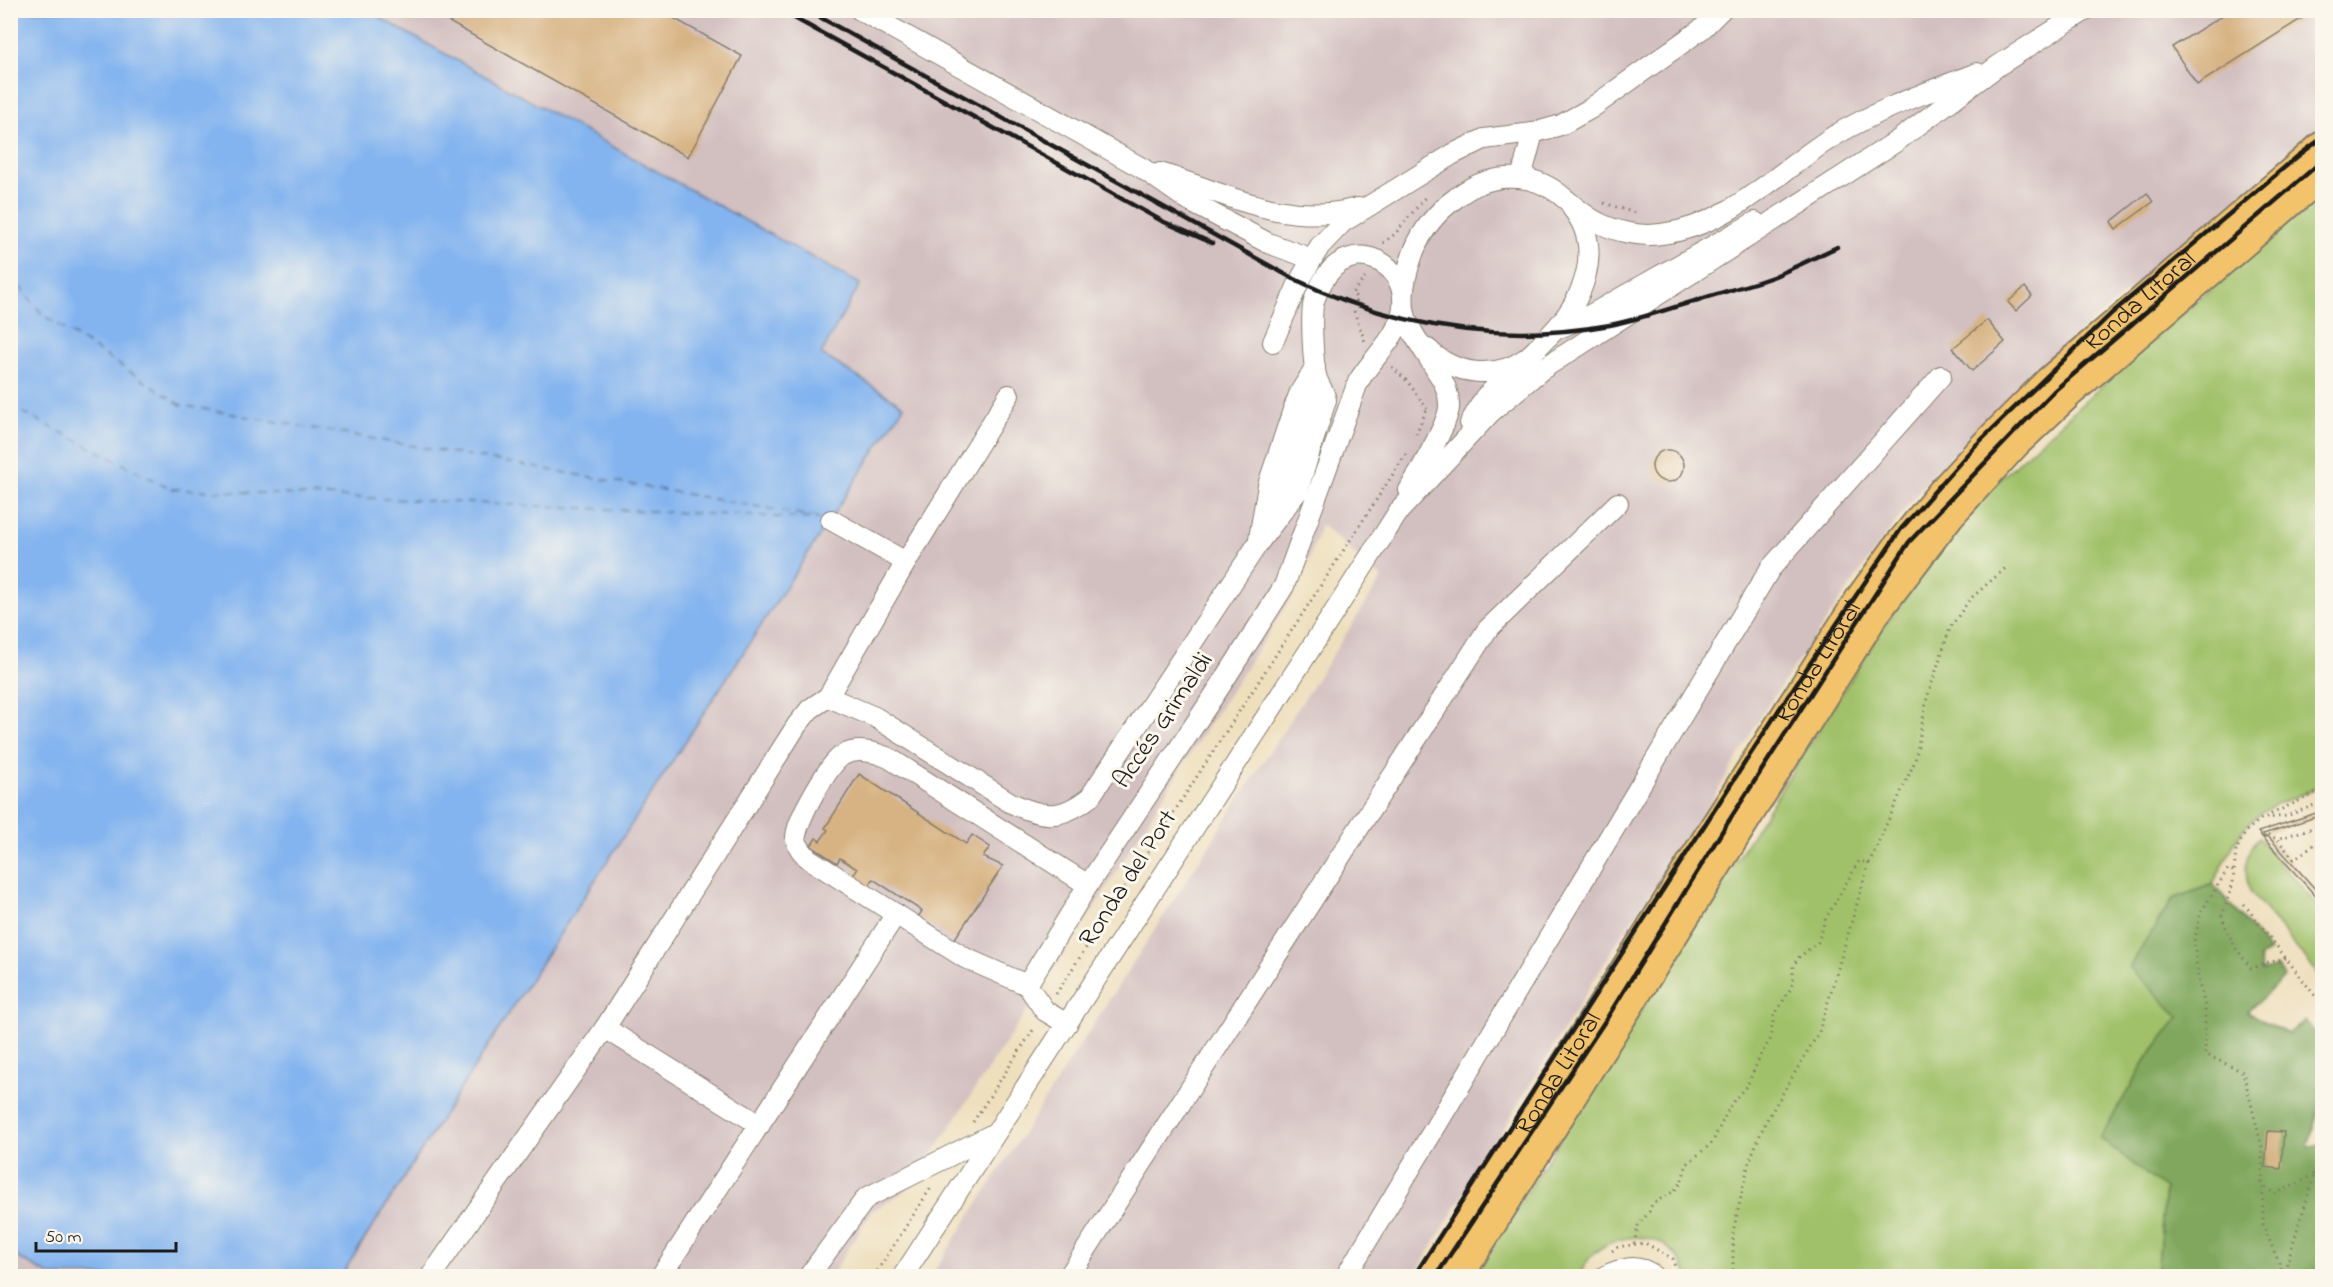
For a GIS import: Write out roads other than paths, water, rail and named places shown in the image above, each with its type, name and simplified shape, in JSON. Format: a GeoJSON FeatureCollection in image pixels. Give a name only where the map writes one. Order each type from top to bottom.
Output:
{"type":"FeatureCollection","features":[{"type":"Feature","properties":{"kind":"highway","name":"Ronda Litoral"},"geometry":{"type":"LineString","coordinates":[[1433,1276],[1708,837],[1861,597],[1899,545],[1942,492],[2049,381],[2322,146]]}},
{"type":"Feature","properties":{"kind":"highway","name":"Ronda Litoral"},"geometry":{"type":"LineString","coordinates":[[1459,1276],[1874,615],[1923,551],[1978,484],[2068,394],[2322,175]]}},
{"type":"Feature","properties":{"kind":"street"},"geometry":{"type":"LineString","coordinates":[[860,10],[1142,168],[1189,201],[1268,243],[1312,260]]}},
{"type":"Feature","properties":{"kind":"street"},"geometry":{"type":"LineString","coordinates":[[1273,342],[1299,282],[1320,246],[1342,222],[1454,154],[1484,139],[1533,133],[1561,125],[1590,109],[1703,28],[1721,10]]}},
{"type":"Feature","properties":{"kind":"street"},"geometry":{"type":"LineString","coordinates":[[1399,511],[1491,412],[1542,370],[1897,141],[1999,65],[2086,10]]}},
{"type":"Feature","properties":{"kind":"street"},"geometry":{"type":"LineString","coordinates":[[1399,511],[1447,417],[1449,408],[1445,384],[1407,321],[1404,294],[1408,268],[1425,230],[1447,205],[1463,192],[1491,179],[1521,178],[1546,186],[1597,222],[1624,232],[1659,235],[1697,227],[1735,207],[1817,148],[1869,117],[1999,65]]}},
{"type":"Feature","properties":{"kind":"street"},"geometry":{"type":"LineString","coordinates":[[1521,178],[1533,133]]}},
{"type":"Feature","properties":{"kind":"street"},"geometry":{"type":"LineString","coordinates":[[1142,168],[1197,185],[1226,198],[1265,208],[1320,214],[1372,204]]}},
{"type":"Feature","properties":{"kind":"street"},"geometry":{"type":"LineString","coordinates":[[1557,329],[1592,314],[1672,270],[1729,235],[1826,186]]}},
{"type":"Feature","properties":{"kind":"street"},"geometry":{"type":"LineString","coordinates":[[1454,452],[1485,397],[1557,329],[1581,292],[1589,260],[1584,230],[1577,214],[1565,199]]}},
{"type":"Feature","properties":{"kind":"street"},"geometry":{"type":"LineString","coordinates":[[828,697],[875,717],[1011,803],[1032,813],[1053,815],[1075,809],[1090,797],[1258,542],[1298,492],[1326,400],[1318,383],[1313,317],[1314,299],[1327,274],[1339,261],[1356,256],[1378,262],[1393,272],[1404,294]]}},
{"type":"Feature","properties":{"kind":"street","name":"Accés Grimaldi"},"geometry":{"type":"LineString","coordinates":[[1027,985],[1088,885],[1223,682],[1284,585],[1358,382],[1366,368],[1394,333],[1402,312],[1404,294]]}},
{"type":"Feature","properties":{"kind":"street"},"geometry":{"type":"LineString","coordinates":[[1416,336],[1444,362],[1468,371],[1503,370],[1527,357]]}},
{"type":"Feature","properties":{"kind":"street"},"geometry":{"type":"LineString","coordinates":[[1258,542],[1268,485],[1276,459],[1297,397],[1316,369]]}},
{"type":"Feature","properties":{"kind":"street"},"geometry":{"type":"LineString","coordinates":[[1346,1276],[1770,569],[1941,376]]}},
{"type":"Feature","properties":{"kind":"street"},"geometry":{"type":"LineString","coordinates":[[431,1276],[605,1028],[797,725],[810,709],[828,697],[906,562],[1009,395]]}},
{"type":"Feature","properties":{"kind":"street"},"geometry":{"type":"LineString","coordinates":[[1069,1276],[1487,630],[1618,502]]}},
{"type":"Feature","properties":{"kind":"street","name":"Ronda del Port"},"geometry":{"type":"LineString","coordinates":[[903,1276],[1399,511]]}},
{"type":"Feature","properties":{"kind":"street"},"geometry":{"type":"LineString","coordinates":[[831,520],[906,562]]}},
{"type":"Feature","properties":{"kind":"street"},"geometry":{"type":"LineString","coordinates":[[1067,1024],[1045,1011],[1027,985],[965,958],[809,859],[801,852],[796,840],[797,827],[801,816],[833,764],[843,755],[858,751],[874,752],[889,758],[1088,885]]}},
{"type":"Feature","properties":{"kind":"street"},"geometry":{"type":"LineString","coordinates":[[661,1276],[896,914]]}},
{"type":"Feature","properties":{"kind":"street"},"geometry":{"type":"LineString","coordinates":[[605,1028],[760,1125]]}},
{"type":"Feature","properties":{"kind":"street"},"geometry":{"type":"LineString","coordinates":[[809,1276],[866,1198],[997,1132]]}},
{"type":"Feature","properties":{"kind":"street"},"geometry":{"type":"LineString","coordinates":[[1605,1276],[1622,1268],[1646,1270],[1654,1276]]}},
{"type":"Feature","properties":{"kind":"water"},"geometry":{"type":"Polygon","coordinates":[[[11,11],[368,11],[860,284],[821,354],[904,406],[545,957],[341,1276],[51,1276],[11,1254],[11,11]]]}},
{"type":"Feature","properties":{"kind":"railway"},"geometry":{"type":"LineString","coordinates":[[780,10],[1162,221],[1212,243]]}},
{"type":"Feature","properties":{"kind":"railway"},"geometry":{"type":"LineString","coordinates":[[807,10],[1292,278],[1330,295],[1407,320],[1487,332],[1527,333],[1568,331],[1610,325],[1645,317],[1775,276],[1837,247]]}},
{"type":"Feature","properties":{"kind":"railway"},"geometry":{"type":"LineString","coordinates":[[1414,1276],[1784,702],[1901,529],[1973,448],[2112,313],[2322,138]]}},
{"type":"Feature","properties":{"kind":"railway"},"geometry":{"type":"LineString","coordinates":[[1436,1276],[1607,1018],[1723,830],[1909,542],[2054,391],[2322,161]]}}]}
